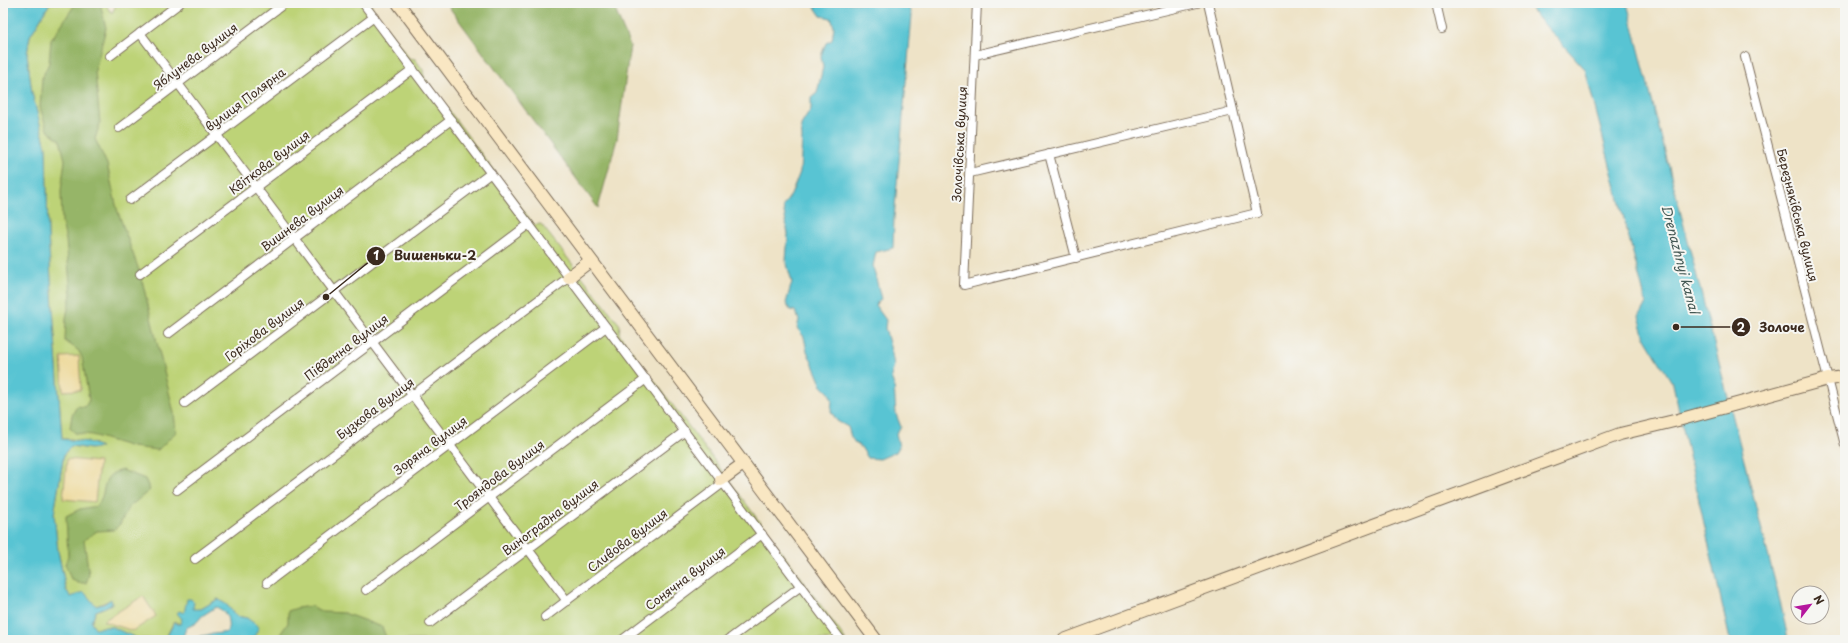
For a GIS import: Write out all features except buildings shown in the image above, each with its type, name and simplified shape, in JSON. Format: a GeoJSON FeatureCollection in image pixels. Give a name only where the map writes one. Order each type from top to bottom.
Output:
{"type":"FeatureCollection","features":[{"type":"Feature","properties":{"kind":"street"},"geometry":{"type":"LineString","coordinates":[[110,56],[180,3]]}},
{"type":"Feature","properties":{"kind":"street","name":"Яблунева вулиця"},"geometry":{"type":"LineString","coordinates":[[119,128],[285,3]]}},
{"type":"Feature","properties":{"kind":"street"},"geometry":{"type":"LineString","coordinates":[[363,3],[801,586],[839,639]]}},
{"type":"Feature","properties":{"kind":"street"},"geometry":{"type":"LineString","coordinates":[[398,3],[590,261],[876,640]]}},
{"type":"Feature","properties":{"kind":"street","name":"Золочівська вулиця"},"geometry":{"type":"LineString","coordinates":[[977,3],[964,285],[1076,258]]}},
{"type":"Feature","properties":{"kind":"street"},"geometry":{"type":"LineString","coordinates":[[975,55],[1197,3]]}},
{"type":"Feature","properties":{"kind":"street"},"geometry":{"type":"LineString","coordinates":[[1049,154],[1076,258],[1257,213],[1208,3]]}},
{"type":"Feature","properties":{"kind":"street"},"geometry":{"type":"LineString","coordinates":[[1436,3],[1442,29]]}},
{"type":"Feature","properties":{"kind":"street","name":"вулиця Полярна"},"geometry":{"type":"LineString","coordinates":[[130,200],[374,17]]}},
{"type":"Feature","properties":{"kind":"street"},"geometry":{"type":"LineString","coordinates":[[140,32],[566,601]]}},
{"type":"Feature","properties":{"kind":"street","name":"Березняківська вулиця"},"geometry":{"type":"LineString","coordinates":[[1745,57],[1845,445]]}},
{"type":"Feature","properties":{"kind":"street","name":"Квіткова вулиця"},"geometry":{"type":"LineString","coordinates":[[140,274],[413,69]]}},
{"type":"Feature","properties":{"kind":"street"},"geometry":{"type":"LineString","coordinates":[[970,173],[1233,111]]}},
{"type":"Feature","properties":{"kind":"street","name":"Вишнева вулиця"},"geometry":{"type":"LineString","coordinates":[[168,334],[451,120]]}},
{"type":"Feature","properties":{"kind":"street","name":"Горіхова вулиця"},"geometry":{"type":"LineString","coordinates":[[185,403],[491,173]]}},
{"type":"Feature","properties":{"kind":"street","name":"Південна вулиця"},"geometry":{"type":"LineString","coordinates":[[177,490],[529,224]]}},
{"type":"Feature","properties":{"kind":"street"},"geometry":{"type":"LineString","coordinates":[[569,277],[590,261]]}},
{"type":"Feature","properties":{"kind":"street","name":"Бузкова вулиця"},"geometry":{"type":"LineString","coordinates":[[195,559],[569,277]]}},
{"type":"Feature","properties":{"kind":"street","name":"Зоряна вулиця"},"geometry":{"type":"LineString","coordinates":[[267,583],[606,327]]}},
{"type":"Feature","properties":{"kind":"street"},"geometry":{"type":"LineString","coordinates":[[1064,640],[1620,434],[1678,420],[1828,379],[1845,377]]}},
{"type":"Feature","properties":{"kind":"street","name":"Трояндова вулиця"},"geometry":{"type":"LineString","coordinates":[[366,590],[646,379]]}},
{"type":"Feature","properties":{"kind":"street","name":"Виноградна вулиця"},"geometry":{"type":"LineString","coordinates":[[430,623],[684,431]]}},
{"type":"Feature","properties":{"kind":"street"},"geometry":{"type":"LineString","coordinates":[[722,481],[743,464]]}},
{"type":"Feature","properties":{"kind":"street","name":"Сливова вулиця"},"geometry":{"type":"LineString","coordinates":[[545,617],[722,481]]}},
{"type":"Feature","properties":{"kind":"street","name":"Сонячна вулиця"},"geometry":{"type":"LineString","coordinates":[[622,640],[762,534]]}},
{"type":"Feature","properties":{"kind":"street"},"geometry":{"type":"LineString","coordinates":[[728,640],[801,586]]}},
{"type":"Feature","properties":{"kind":"green space"},"geometry":{"type":"Polygon","coordinates":[[[50,3],[109,3],[107,7],[112,13],[117,3],[370,3],[374,11],[409,58],[415,59],[423,70],[424,77],[534,225],[541,224],[620,325],[619,334],[726,476],[846,640],[246,640],[254,637],[247,618],[236,616],[227,605],[218,599],[201,609],[181,613],[182,622],[180,624],[174,621],[165,640],[134,638],[112,627],[96,629],[91,623],[96,611],[112,604],[110,600],[96,606],[85,599],[71,597],[66,590],[58,551],[54,514],[64,454],[71,446],[91,449],[96,444],[71,439],[62,439],[48,235],[46,147],[32,93],[27,54],[30,36],[50,3]]]}},
{"type":"Feature","properties":{"kind":"green space"},"geometry":{"type":"Polygon","coordinates":[[[76,3],[103,3],[101,7],[106,28],[95,71],[100,123],[95,139],[107,164],[117,209],[141,276],[174,413],[176,432],[158,450],[132,447],[92,435],[75,433],[70,428],[72,415],[77,406],[85,407],[89,400],[82,357],[78,350],[65,341],[66,318],[71,294],[66,240],[62,223],[61,191],[65,160],[60,140],[47,130],[40,107],[42,78],[49,63],[51,40],[76,3]]]}},
{"type":"Feature","properties":{"kind":"green space"},"geometry":{"type":"Polygon","coordinates":[[[446,3],[591,3],[614,7],[630,46],[617,139],[598,208],[446,3]]]}},
{"type":"Feature","properties":{"kind":"green space"},"geometry":{"type":"Polygon","coordinates":[[[122,470],[145,479],[150,490],[129,507],[120,524],[114,530],[97,531],[84,540],[89,575],[86,583],[78,583],[71,579],[65,564],[68,556],[66,516],[80,509],[97,506],[101,500],[107,480],[110,476],[122,470]]]}},
{"type":"Feature","properties":{"kind":"green space"},"geometry":{"type":"Polygon","coordinates":[[[311,606],[323,612],[344,613],[382,627],[387,640],[276,640],[288,623],[288,611],[311,606]]]}},
{"type":"Feature","properties":{"kind":"sand"},"geometry":{"type":"Polygon","coordinates":[[[79,356],[81,390],[63,391],[61,357],[79,356]]]}},
{"type":"Feature","properties":{"kind":"sand"},"geometry":{"type":"Polygon","coordinates":[[[67,459],[99,462],[95,502],[63,499],[67,459]]]}},
{"type":"Feature","properties":{"kind":"sand"},"geometry":{"type":"Polygon","coordinates":[[[143,596],[156,616],[133,631],[103,621],[143,596]]]}},
{"type":"Feature","properties":{"kind":"water"},"geometry":{"type":"Polygon","coordinates":[[[3,3],[50,3],[30,36],[27,54],[32,93],[46,147],[48,235],[62,439],[89,442],[101,447],[91,449],[71,446],[64,454],[54,514],[58,551],[66,590],[71,597],[84,592],[96,606],[104,604],[111,599],[112,604],[96,611],[91,622],[96,629],[102,627],[112,627],[141,640],[3,640],[3,3]]]}},
{"type":"Feature","properties":{"kind":"water"},"geometry":{"type":"Polygon","coordinates":[[[812,3],[908,3],[912,15],[894,218],[893,248],[876,252],[873,266],[881,299],[875,305],[886,320],[885,328],[894,365],[891,377],[894,385],[896,414],[901,427],[896,433],[899,447],[896,452],[880,459],[868,458],[861,447],[855,443],[851,437],[848,427],[837,421],[831,411],[832,400],[829,393],[822,386],[807,351],[804,337],[797,328],[799,320],[795,311],[790,310],[786,303],[792,282],[786,261],[788,234],[783,206],[791,195],[800,172],[802,138],[801,125],[811,109],[811,98],[817,93],[823,67],[821,56],[826,43],[832,40],[834,27],[831,18],[821,16],[812,3]]]}},
{"type":"Feature","properties":{"kind":"water","name":"Drenazhnyi kanal"},"geometry":{"type":"Polygon","coordinates":[[[1530,3],[1627,3],[1782,609],[1788,640],[1730,640],[1673,384],[1645,338],[1639,316],[1646,303],[1585,69],[1532,11],[1530,3]]]}},
{"type":"Feature","properties":{"kind":"water"},"geometry":{"type":"Polygon","coordinates":[[[187,599],[191,599],[194,602],[193,609],[201,609],[218,599],[227,605],[236,616],[247,618],[259,627],[254,637],[246,640],[195,640],[200,636],[228,632],[227,617],[223,611],[216,607],[202,616],[196,623],[186,628],[182,640],[165,640],[175,621],[177,624],[180,624],[182,619],[177,613],[179,611],[184,613],[187,599]]]}},
{"type":"Feature","properties":{"kind":"place","name":"Вишеньки-2"},"geometry":{"type":"Point","coordinates":[326,297]}},
{"type":"Feature","properties":{"kind":"place","name":"Золоче"},"geometry":{"type":"Point","coordinates":[1676,327]}}]}
